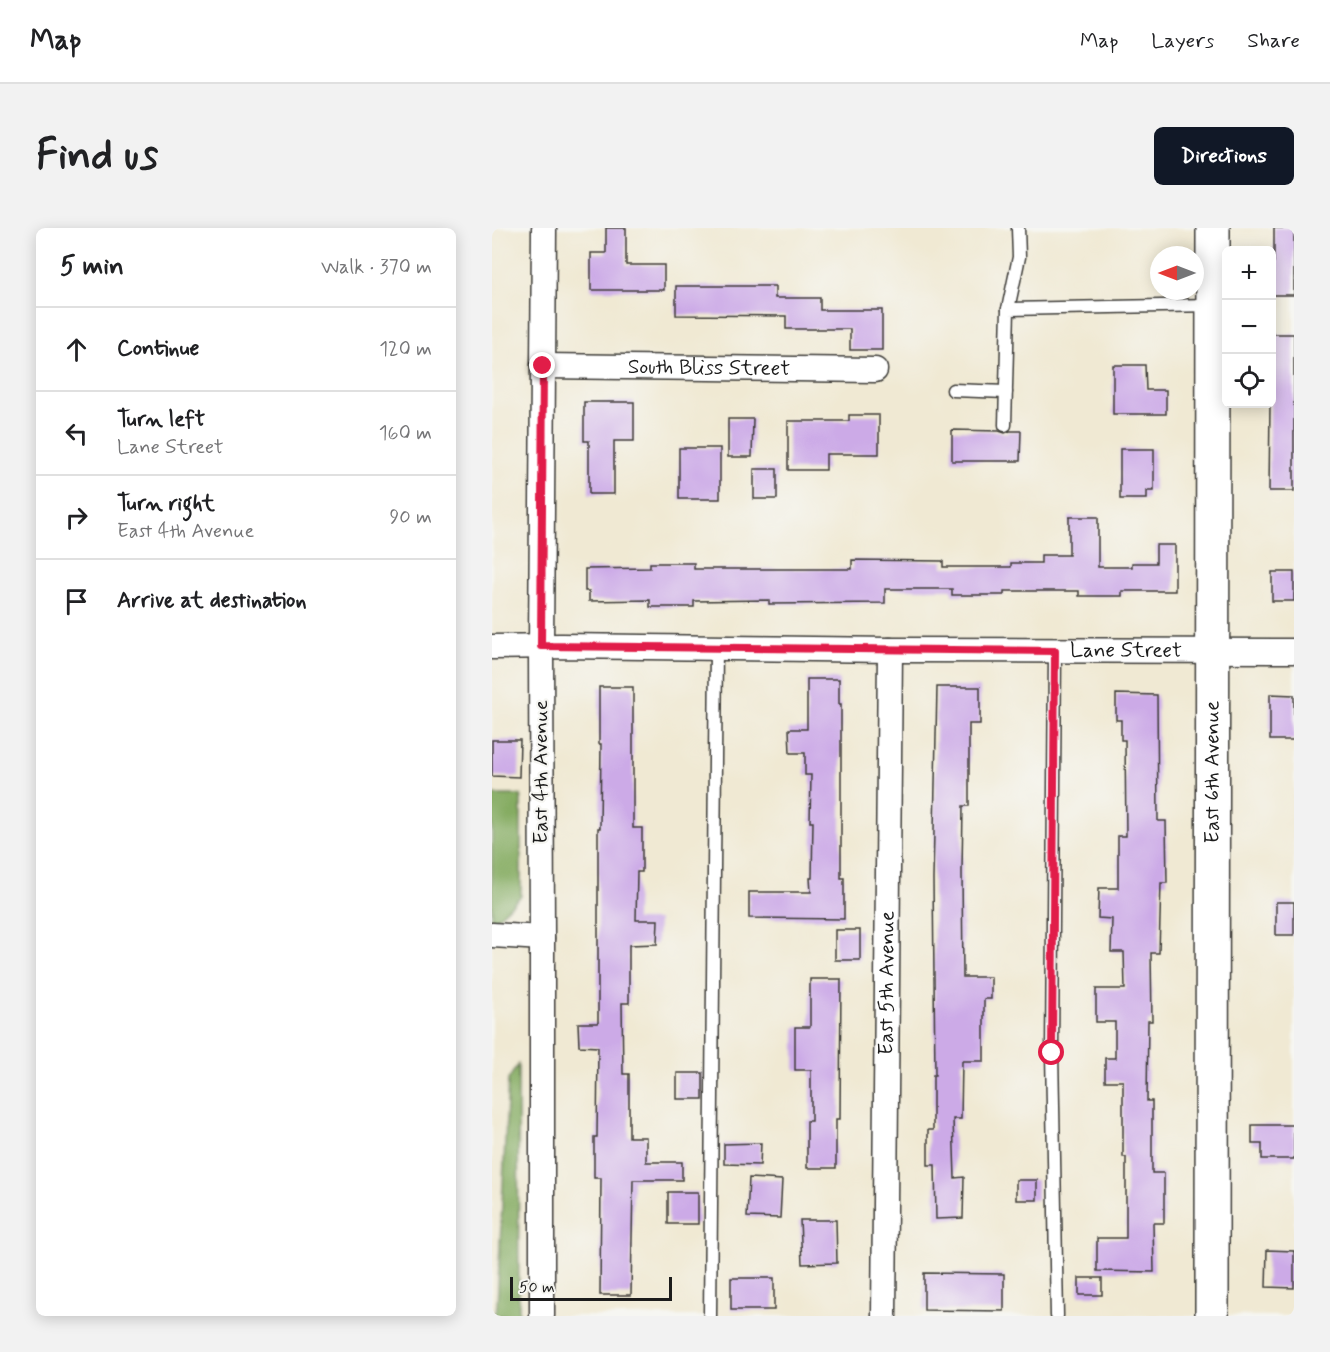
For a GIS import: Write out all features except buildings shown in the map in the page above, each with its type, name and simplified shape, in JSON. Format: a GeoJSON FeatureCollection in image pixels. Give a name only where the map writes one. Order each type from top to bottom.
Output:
{"type":"FeatureCollection","features":[{"type":"Feature","properties":{"kind":"street","name":"East 4th Avenue"},"geometry":{"type":"LineString","coordinates":[[542,1316],[541,646],[544,228]]}},
{"type":"Feature","properties":{"kind":"street","name":"East 6th Avenue"},"geometry":{"type":"LineString","coordinates":[[1212,1316],[1213,228]]}},
{"type":"Feature","properties":{"kind":"street","name":"South Bliss Street"},"geometry":{"type":"LineString","coordinates":[[543,366],[875,370]]}},
{"type":"Feature","properties":{"kind":"street","name":"Lane Street"},"geometry":{"type":"LineString","coordinates":[[492,647],[1294,651]]}},
{"type":"Feature","properties":{"kind":"street","name":"East 5th Avenue"},"geometry":{"type":"LineString","coordinates":[[884,1316],[890,650]]}},
{"type":"Feature","properties":{"kind":"street"},"geometry":{"type":"LineString","coordinates":[[492,934],[542,938]]}},
{"type":"Feature","properties":{"kind":"lane"},"geometry":{"type":"LineString","coordinates":[[1005,425],[1008,309],[1019,257],[1018,228]]}},
{"type":"Feature","properties":{"kind":"lane"},"geometry":{"type":"LineString","coordinates":[[1008,309],[1213,305]]}},
{"type":"Feature","properties":{"kind":"lane"},"geometry":{"type":"LineString","coordinates":[[953,390],[1006,392]]}},
{"type":"Feature","properties":{"kind":"lane"},"geometry":{"type":"LineString","coordinates":[[710,1316],[716,648]]}},
{"type":"Feature","properties":{"kind":"lane"},"geometry":{"type":"LineString","coordinates":[[1055,651],[1052,1053],[1057,1316]]}},
{"type":"Feature","properties":{"kind":"green space"},"geometry":{"type":"Polygon","coordinates":[[[492,795],[521,795],[521,896],[492,923],[492,795]]]}},
{"type":"Feature","properties":{"kind":"green space"},"geometry":{"type":"Polygon","coordinates":[[[518,1064],[519,1316],[493,1316],[497,1306],[508,1080],[518,1064]]]}},
{"type":"Feature","properties":{"kind":"route"},"geometry":{"type":"LineString","coordinates":[[543,366],[541,646],[1055,651],[1052,1053]]}}]}
